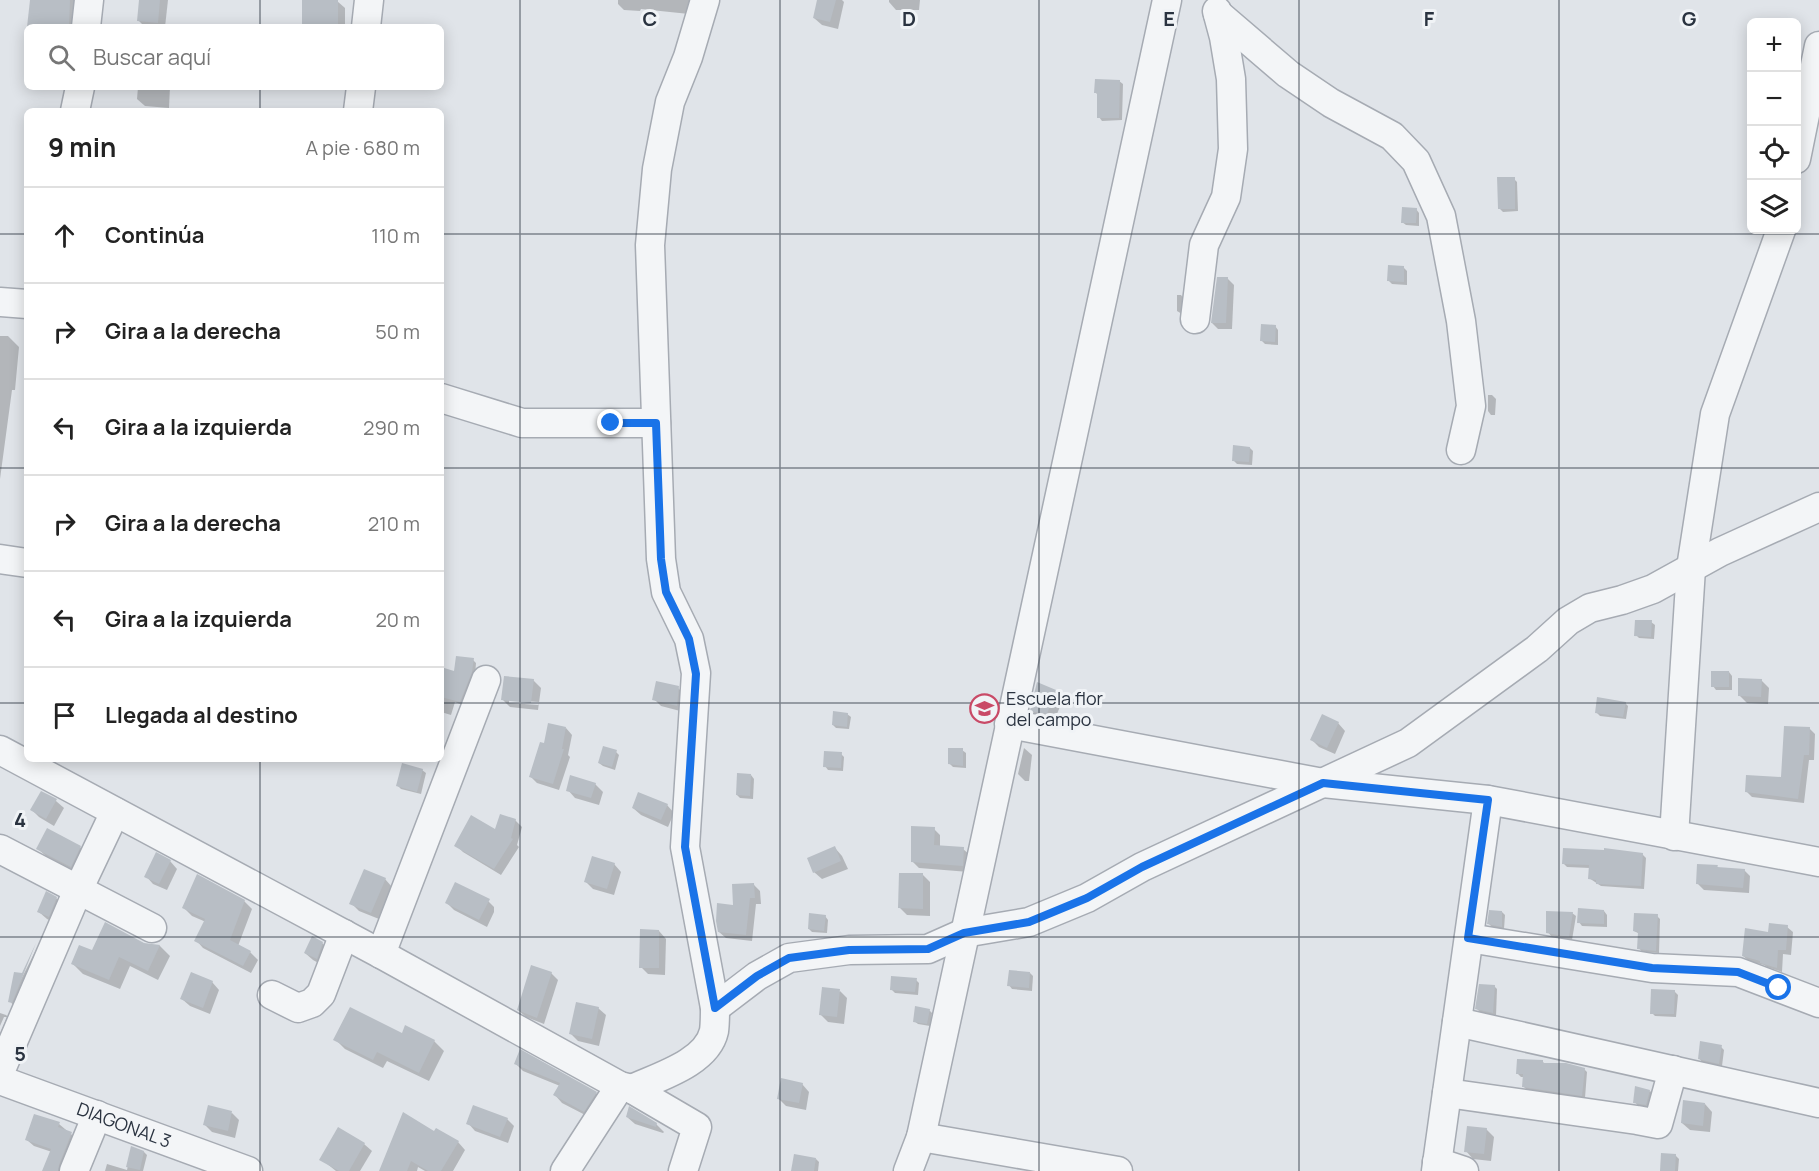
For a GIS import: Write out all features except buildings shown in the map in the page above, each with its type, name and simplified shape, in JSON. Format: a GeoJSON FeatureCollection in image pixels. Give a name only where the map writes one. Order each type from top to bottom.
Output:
{"type":"FeatureCollection","features":[{"type":"Feature","properties":{"kind":"street"},"geometry":{"type":"LineString","coordinates":[[86,24],[89,0]]}},
{"type":"Feature","properties":{"kind":"street"},"geometry":{"type":"LineString","coordinates":[[366,24],[369,0]]}},
{"type":"Feature","properties":{"kind":"street"},"geometry":{"type":"LineString","coordinates":[[565,1171],[626,1088],[688,1064],[707,1047],[714,1032],[715,1008],[685,847],[696,674],[689,639],[666,592],[661,559],[650,245],[657,169],[670,102],[688,57],[705,0]]}},
{"type":"Feature","properties":{"kind":"street"},"geometry":{"type":"LineString","coordinates":[[908,1171],[921,1137],[1167,0]]}},
{"type":"Feature","properties":{"kind":"street"},"geometry":{"type":"LineString","coordinates":[[1195,319],[1204,245],[1226,197],[1233,149],[1231,79],[1216,7]]}},
{"type":"Feature","properties":{"kind":"street"},"geometry":{"type":"LineString","coordinates":[[1216,7],[1288,74],[1331,103],[1392,136],[1416,161],[1441,216],[1461,321],[1471,406],[1461,450]]}},
{"type":"Feature","properties":{"kind":"street"},"geometry":{"type":"LineString","coordinates":[[1801,138],[1819,46]]}},
{"type":"Feature","properties":{"kind":"street"},"geometry":{"type":"LineString","coordinates":[[76,108],[79,90]]}},
{"type":"Feature","properties":{"kind":"street"},"geometry":{"type":"LineString","coordinates":[[358,108],[361,90]]}},
{"type":"Feature","properties":{"kind":"street"},"geometry":{"type":"LineString","coordinates":[[1674,836],[1691,568],[1715,414],[1780,234]]}},
{"type":"Feature","properties":{"kind":"street"},"geometry":{"type":"LineString","coordinates":[[0,302],[24,304]]}},
{"type":"Feature","properties":{"kind":"street"},"geometry":{"type":"LineString","coordinates":[[444,399],[522,423],[656,423]]}},
{"type":"Feature","properties":{"kind":"street"},"geometry":{"type":"LineString","coordinates":[[715,1008],[757,976],[789,958],[849,950],[928,949],[964,933],[1029,922],[1087,898],[1142,867],[1408,742],[1537,649],[1568,621],[1590,608],[1653,589],[1720,552],[1819,507]]}},
{"type":"Feature","properties":{"kind":"street"},"geometry":{"type":"LineString","coordinates":[[0,559],[24,563]]}},
{"type":"Feature","properties":{"kind":"street"},"geometry":{"type":"LineString","coordinates":[[381,954],[486,680]]}},
{"type":"Feature","properties":{"kind":"street"},"geometry":{"type":"LineString","coordinates":[[1010,724],[1323,783],[1488,800],[1819,862]]}},
{"type":"Feature","properties":{"kind":"street"},"geometry":{"type":"LineString","coordinates":[[0,750],[381,954],[697,1127],[683,1171]]}},
{"type":"Feature","properties":{"kind":"street"},"geometry":{"type":"LineString","coordinates":[[1464,1171],[1436,1167],[1488,800]]}},
{"type":"Feature","properties":{"kind":"street"},"geometry":{"type":"LineString","coordinates":[[0,1072],[78,890],[115,812]]}},
{"type":"Feature","properties":{"kind":"street"},"geometry":{"type":"LineString","coordinates":[[0,849],[152,928]]}},
{"type":"Feature","properties":{"kind":"street"},"geometry":{"type":"LineString","coordinates":[[272,995],[298,1008],[312,1003],[321,994],[344,934]]}},
{"type":"Feature","properties":{"kind":"street"},"geometry":{"type":"LineString","coordinates":[[1468,938],[1652,968],[1738,972],[1819,1003]]}},
{"type":"Feature","properties":{"kind":"street"},"geometry":{"type":"LineString","coordinates":[[1456,1022],[1819,1104]]}},
{"type":"Feature","properties":{"kind":"street"},"geometry":{"type":"LineString","coordinates":[[1447,1093],[1658,1124],[1673,1070]]}},
{"type":"Feature","properties":{"kind":"street","name":"DIAGONAL 3"},"geometry":{"type":"LineString","coordinates":[[0,1080],[248,1171]]}},
{"type":"Feature","properties":{"kind":"street"},"geometry":{"type":"LineString","coordinates":[[74,1171],[97,1115]]}},
{"type":"Feature","properties":{"kind":"street"},"geometry":{"type":"LineString","coordinates":[[921,1137],[1118,1171]]}},
{"type":"Feature","properties":{"kind":"place","name":"Escuela flor del campo"},"geometry":{"type":"Point","coordinates":[985,709]}},
{"type":"Feature","properties":{"kind":"route"},"geometry":{"type":"LineString","coordinates":[[611,423],[656,423],[661,559],[666,592],[689,639],[696,674],[685,847],[715,1008],[757,976],[789,958],[849,950],[928,949],[964,933],[1029,922],[1087,898],[1142,867],[1323,783],[1488,800],[1468,938],[1652,968],[1738,972],[1779,988]]}}]}
